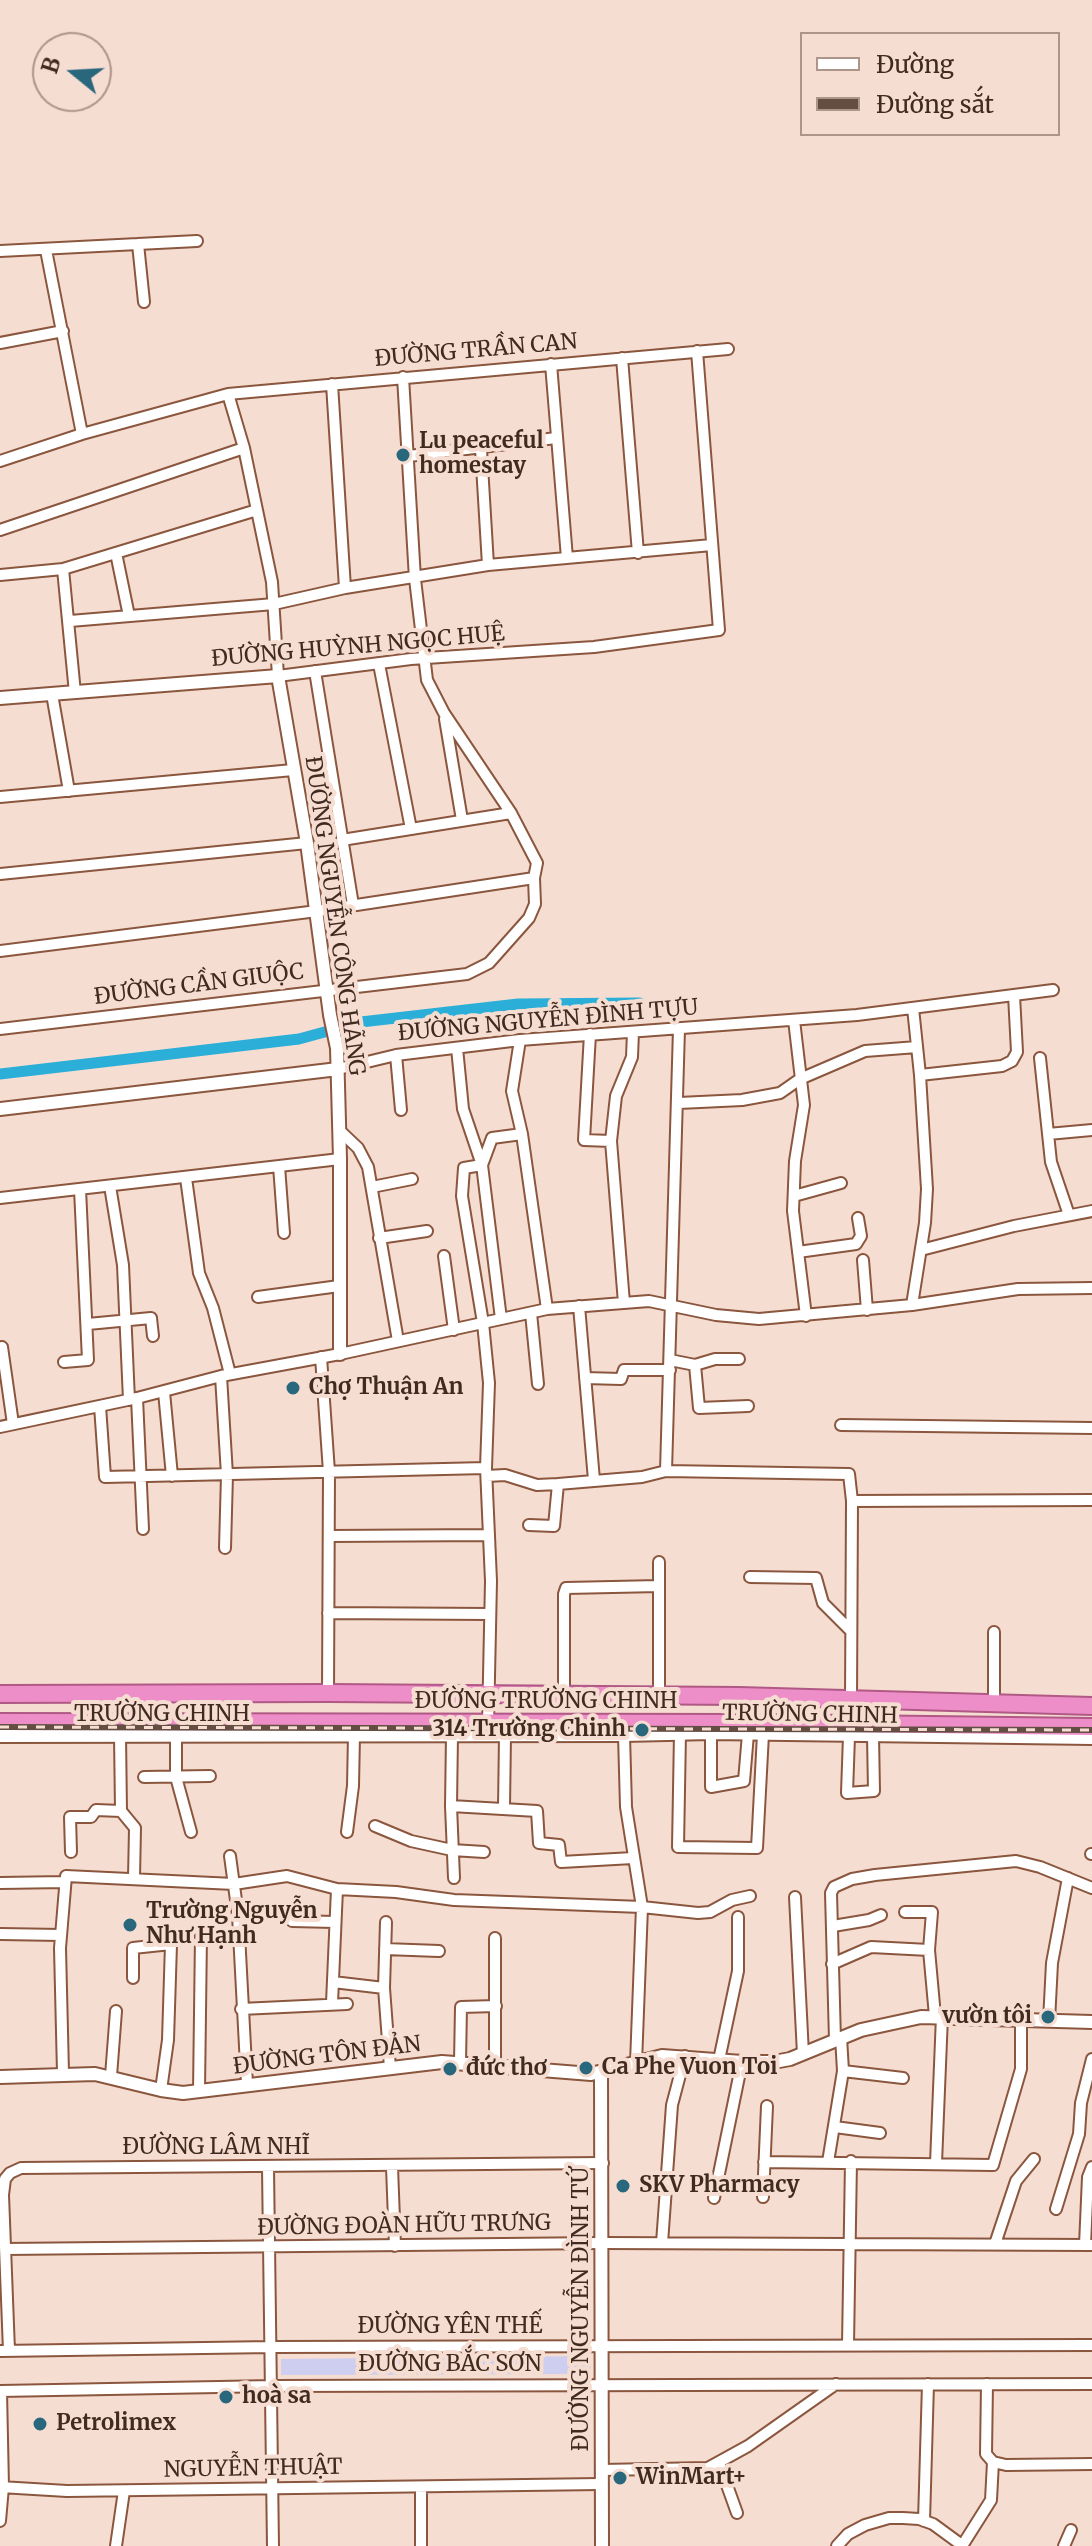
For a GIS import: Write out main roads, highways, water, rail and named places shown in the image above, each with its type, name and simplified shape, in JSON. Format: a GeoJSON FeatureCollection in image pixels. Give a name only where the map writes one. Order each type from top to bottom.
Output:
{"type":"FeatureCollection","features":[{"type":"Feature","properties":{"kind":"highway","name":"ĐƯỜNG TRƯỜNG CHINH"},"geometry":{"type":"LineString","coordinates":[[0,1694],[488,1694],[1092,1706]]}},
{"type":"Feature","properties":{"kind":"highway"},"geometry":{"type":"LineString","coordinates":[[27,1694],[28,1723]]}},
{"type":"Feature","properties":{"kind":"highway"},"geometry":{"type":"LineString","coordinates":[[755,1697],[755,1730]]}},
{"type":"Feature","properties":{"kind":"highway"},"geometry":{"type":"LineString","coordinates":[[964,1727],[965,1704]]}},
{"type":"Feature","properties":{"kind":"highway","name":"ĐƯỜNG TRƯỜNG CHINH"},"geometry":{"type":"LineString","coordinates":[[0,1722],[488,1724],[755,1730],[1092,1727]]}},
{"type":"Feature","properties":{"kind":"waterway"},"geometry":{"type":"LineString","coordinates":[[0,1074],[299,1039],[361,1022],[518,1004],[640,1003]]}},
{"type":"Feature","properties":{"kind":"railway"},"geometry":{"type":"LineString","coordinates":[[0,1727],[1092,1730]]}},
{"type":"Feature","properties":{"kind":"place","name":"Lu peaceful homestay"},"geometry":{"type":"Point","coordinates":[403,455]}},
{"type":"Feature","properties":{"kind":"place","name":"Chợ Thuận An"},"geometry":{"type":"Point","coordinates":[293,1388]}},
{"type":"Feature","properties":{"kind":"place","name":"314 Trường Chinh"},"geometry":{"type":"Point","coordinates":[642,1730]}},
{"type":"Feature","properties":{"kind":"place","name":"Trường Nguyễn Như Hạnh"},"geometry":{"type":"Point","coordinates":[130,1925]}},
{"type":"Feature","properties":{"kind":"place","name":"vườn tôi"},"geometry":{"type":"Point","coordinates":[1048,2017]}},
{"type":"Feature","properties":{"kind":"place","name":"Ca Phe Vuon Toi"},"geometry":{"type":"Point","coordinates":[586,2068]}},
{"type":"Feature","properties":{"kind":"place","name":"đức thơ"},"geometry":{"type":"Point","coordinates":[450,2069]}},
{"type":"Feature","properties":{"kind":"place","name":"SKV Pharmacy"},"geometry":{"type":"Point","coordinates":[623,2186]}},
{"type":"Feature","properties":{"kind":"place","name":"hoà sa"},"geometry":{"type":"Point","coordinates":[226,2397]}},
{"type":"Feature","properties":{"kind":"place","name":"Petrolimex"},"geometry":{"type":"Point","coordinates":[40,2424]}},
{"type":"Feature","properties":{"kind":"place","name":"WinMart+"},"geometry":{"type":"Point","coordinates":[620,2478]}}]}
